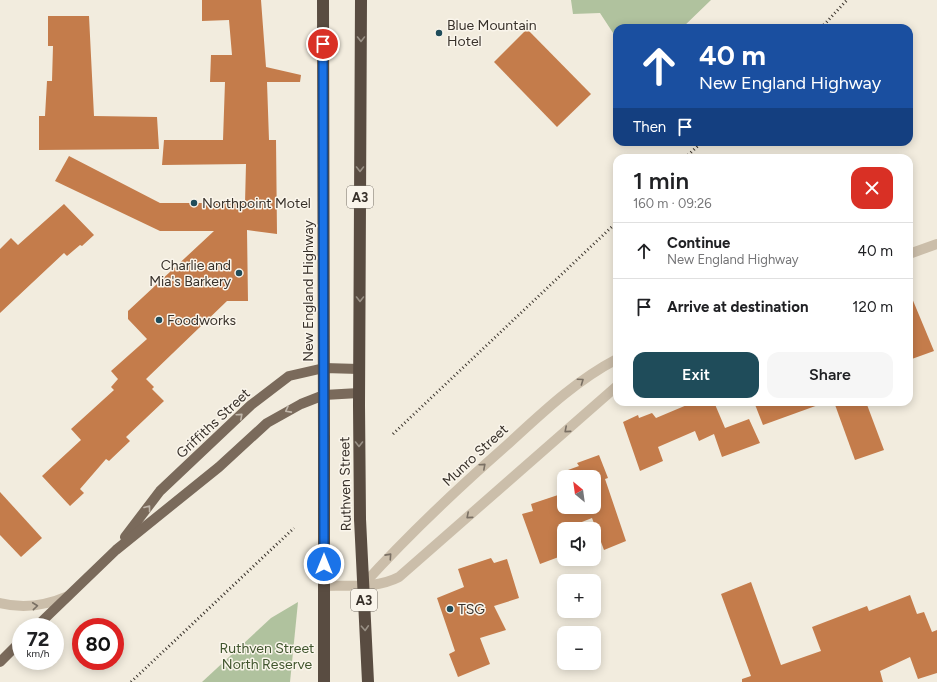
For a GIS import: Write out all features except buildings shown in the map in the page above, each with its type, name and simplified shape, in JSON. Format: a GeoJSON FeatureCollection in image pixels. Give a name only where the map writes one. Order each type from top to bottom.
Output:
{"type":"FeatureCollection","features":[{"type":"Feature","properties":{"kind":"highway","name":"New England Highway"},"geometry":{"type":"LineString","coordinates":[[323,0],[324,438]]}},
{"type":"Feature","properties":{"kind":"highway","name":"A3"},"geometry":{"type":"LineString","coordinates":[[359,399],[361,0]]}},
{"type":"Feature","properties":{"kind":"highway","name":"Ruthven Street"},"geometry":{"type":"LineString","coordinates":[[359,399],[360,519],[368,682]]}},
{"type":"Feature","properties":{"kind":"highway","name":"Ruthven Street"},"geometry":{"type":"LineString","coordinates":[[324,438],[324,682]]}},
{"type":"Feature","properties":{"kind":"main road","name":"Griffiths Street"},"geometry":{"type":"LineString","coordinates":[[116,550],[160,491],[251,405],[291,375],[324,368],[359,369]]}},
{"type":"Feature","properties":{"kind":"main road","name":"Griffiths Street"},"geometry":{"type":"LineString","coordinates":[[45,618],[116,550],[219,467],[267,423],[301,404],[324,395],[359,399]]}},
{"type":"Feature","properties":{"kind":"main road"},"geometry":{"type":"LineString","coordinates":[[0,662],[12,650]]}},
{"type":"Feature","properties":{"kind":"street"},"geometry":{"type":"LineString","coordinates":[[913,253],[937,244]]}},
{"type":"Feature","properties":{"kind":"street","name":"Munro Street"},"geometry":{"type":"LineString","coordinates":[[363,585],[393,552],[469,479],[558,398],[578,382],[613,361]]}},
{"type":"Feature","properties":{"kind":"street"},"geometry":{"type":"LineString","coordinates":[[324,586],[382,584],[391,581],[410,568],[613,390]]}},
{"type":"Feature","properties":{"kind":"street"},"geometry":{"type":"LineString","coordinates":[[0,603],[25,607],[40,606],[69,595]]}},
{"type":"Feature","properties":{"kind":"green space"},"geometry":{"type":"Polygon","coordinates":[[[571,0],[711,0],[686,24],[613,24],[613,33],[600,13],[573,14],[571,0]]]}},
{"type":"Feature","properties":{"kind":"green space","name":"Ruthven Street North Reserve"},"geometry":{"type":"Polygon","coordinates":[[[298,602],[290,682],[202,682],[271,618],[298,602]]]}},
{"type":"Feature","properties":{"kind":"railway"},"geometry":{"type":"LineString","coordinates":[[825,24],[847,0]]}},
{"type":"Feature","properties":{"kind":"railway"},"geometry":{"type":"LineString","coordinates":[[689,154],[698,146]]}},
{"type":"Feature","properties":{"kind":"railway"},"geometry":{"type":"LineString","coordinates":[[393,434],[613,226]]}},
{"type":"Feature","properties":{"kind":"railway"},"geometry":{"type":"LineString","coordinates":[[131,682],[294,528]]}},
{"type":"Feature","properties":{"kind":"place","name":"Blue Mountain Hotel"},"geometry":{"type":"Point","coordinates":[439,33]}},
{"type":"Feature","properties":{"kind":"place","name":"Northpoint Motel"},"geometry":{"type":"Point","coordinates":[194,203]}},
{"type":"Feature","properties":{"kind":"place","name":"Charlie and Mia's Barkery"},"geometry":{"type":"Point","coordinates":[239,273]}},
{"type":"Feature","properties":{"kind":"place","name":"Foodworks"},"geometry":{"type":"Point","coordinates":[159,320]}},
{"type":"Feature","properties":{"kind":"place","name":"TSG"},"geometry":{"type":"Point","coordinates":[450,609]}},
{"type":"Feature","properties":{"kind":"route"},"geometry":{"type":"LineString","coordinates":[[323,44],[324,564]]}}]}
